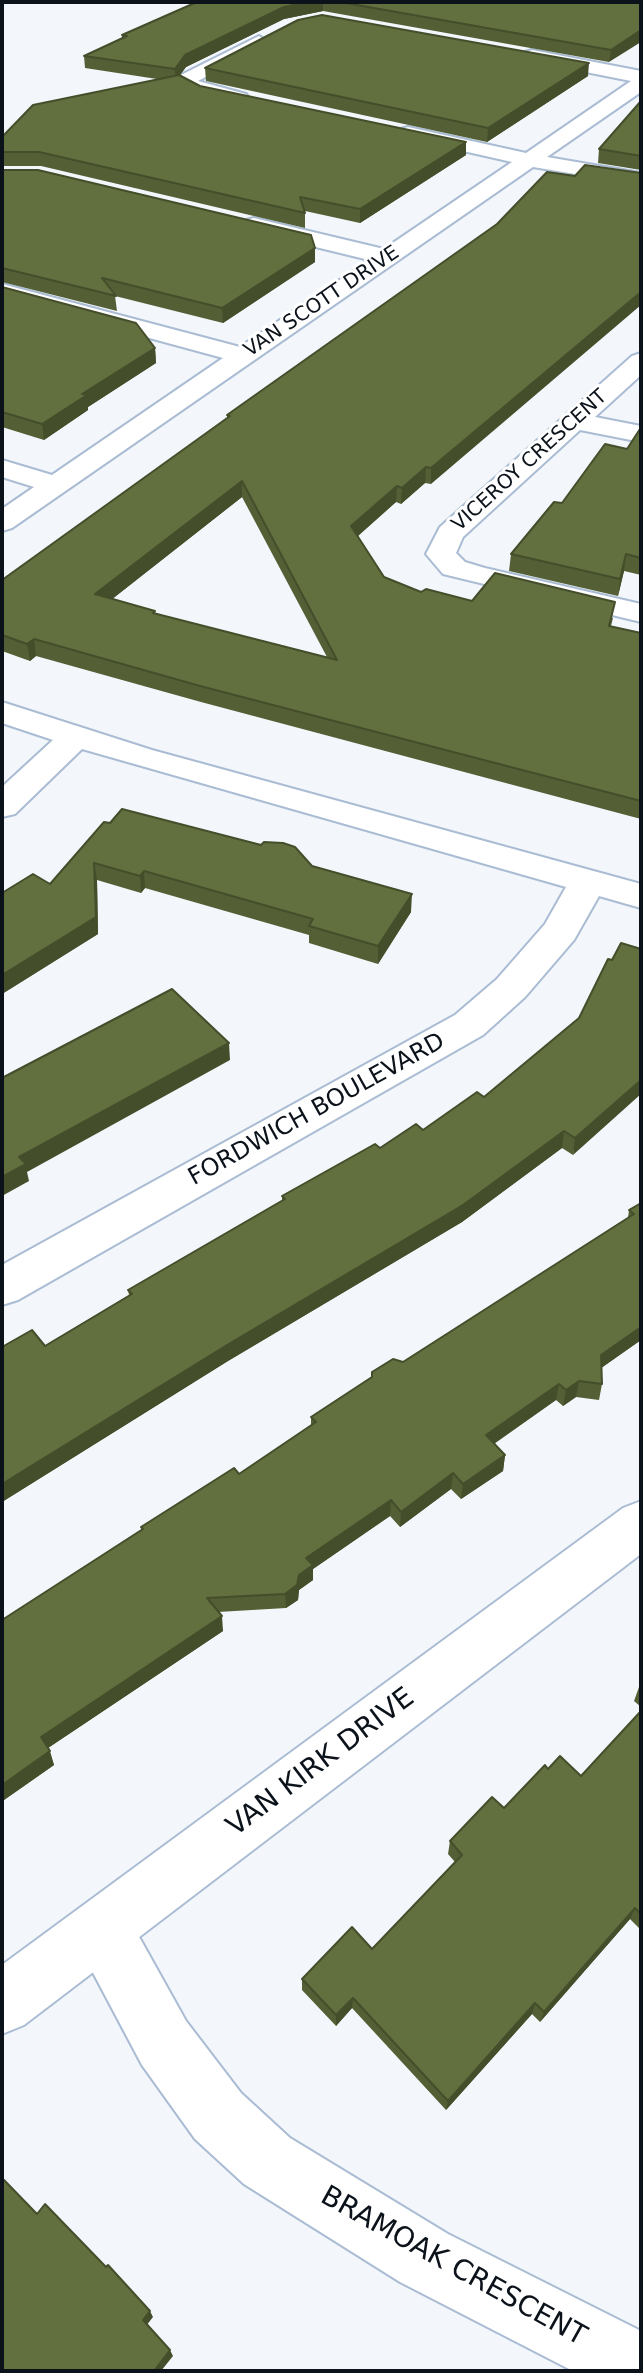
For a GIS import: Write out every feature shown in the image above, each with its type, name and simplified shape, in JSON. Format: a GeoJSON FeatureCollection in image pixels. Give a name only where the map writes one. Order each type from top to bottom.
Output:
{"type":"FeatureCollection","features":[{"type":"Feature","properties":{"kind":"street"},"geometry":{"type":"LineString","coordinates":[[262,103],[191,87],[188,79],[277,33]]}},
{"type":"Feature","properties":{"kind":"street"},"geometry":{"type":"LineString","coordinates":[[516,53],[641,77]]}},
{"type":"Feature","properties":{"kind":"street","name":"VAN SCOTT DRIVE"},"geometry":{"type":"LineString","coordinates":[[2,522],[641,83]]}},
{"type":"Feature","properties":{"kind":"street"},"geometry":{"type":"LineString","coordinates":[[384,128],[531,160],[641,179]]}},
{"type":"Feature","properties":{"kind":"street"},"geometry":{"type":"LineString","coordinates":[[228,219],[387,257]]}},
{"type":"Feature","properties":{"kind":"street"},"geometry":{"type":"LineString","coordinates":[[2,291],[244,356]]}},
{"type":"Feature","properties":{"kind":"street","name":"VICEROY CRESCENT"},"geometry":{"type":"LineString","coordinates":[[641,361],[450,533],[441,554],[454,568],[477,575],[641,613]]}},
{"type":"Feature","properties":{"kind":"street"},"geometry":{"type":"LineString","coordinates":[[576,421],[641,434]]}},
{"type":"Feature","properties":{"kind":"street"},"geometry":{"type":"LineString","coordinates":[[2,468],[56,485]]}},
{"type":"Feature","properties":{"kind":"street"},"geometry":{"type":"LineString","coordinates":[[2,712],[76,737],[641,896]]}},
{"type":"Feature","properties":{"kind":"street"},"geometry":{"type":"LineString","coordinates":[[2,806],[76,737]]}},
{"type":"Feature","properties":{"kind":"street","name":"FORDWICH BOULEVARD"},"geometry":{"type":"LineString","coordinates":[[2,1287],[469,1025],[511,988],[560,931],[588,882]]}},
{"type":"Feature","properties":{"kind":"street","name":"VAN KIRK DRIVE"},"geometry":{"type":"LineString","coordinates":[[2,2003],[641,1524]]}},
{"type":"Feature","properties":{"kind":"street","name":"BRAMOAK CRESCENT"},"geometry":{"type":"LineString","coordinates":[[102,1929],[164,2043],[218,2116],[267,2161],[424,2258],[641,2368]]}},
{"type":"Feature","properties":{"kind":"building"},"geometry":{"type":"Polygon","coordinates":[[[197,2],[308,2],[284,7],[185,55],[175,69],[84,56],[127,36],[122,35],[197,2]]]}},
{"type":"Feature","properties":{"kind":"building"},"geometry":{"type":"Polygon","coordinates":[[[340,2],[641,2],[641,30],[611,50],[340,2]]]}},
{"type":"Feature","properties":{"kind":"building"},"geometry":{"type":"Polygon","coordinates":[[[322,15],[589,63],[488,128],[205,68],[298,20],[322,15]]]}},
{"type":"Feature","properties":{"kind":"building"},"geometry":{"type":"Polygon","coordinates":[[[179,75],[200,86],[466,142],[360,209],[300,197],[305,213],[39,152],[2,152],[2,137],[33,105],[179,75]]]}},
{"type":"Feature","properties":{"kind":"building"},"geometry":{"type":"Polygon","coordinates":[[[641,101],[641,156],[599,149],[641,101]]]}},
{"type":"Feature","properties":{"kind":"building"},"geometry":{"type":"Polygon","coordinates":[[[585,165],[641,173],[641,292],[431,468],[426,467],[402,488],[397,486],[351,526],[384,577],[421,592],[426,589],[472,601],[495,573],[615,602],[609,626],[641,633],[641,801],[200,686],[34,639],[27,644],[2,635],[2,580],[230,416],[227,415],[497,224],[547,172],[575,176],[585,165]],[[242,481],[95,594],[155,611],[153,613],[337,660],[242,481]]]}},
{"type":"Feature","properties":{"kind":"building"},"geometry":{"type":"Polygon","coordinates":[[[2,170],[38,170],[311,235],[315,248],[222,308],[102,278],[116,296],[2,268],[2,170]]]}},
{"type":"Feature","properties":{"kind":"building"},"geometry":{"type":"Polygon","coordinates":[[[2,287],[136,323],[155,348],[82,394],[87,395],[42,424],[2,412],[2,287]]]}},
{"type":"Feature","properties":{"kind":"building"},"geometry":{"type":"Polygon","coordinates":[[[640,429],[641,558],[626,554],[620,579],[511,554],[554,502],[562,503],[605,444],[627,449],[640,429]]]}},
{"type":"Feature","properties":{"kind":"building"},"geometry":{"type":"Polygon","coordinates":[[[122,809],[261,845],[264,842],[283,843],[295,847],[312,866],[412,894],[378,946],[309,926],[313,919],[144,871],[140,876],[94,863],[96,917],[2,975],[2,893],[33,874],[50,884],[104,822],[110,823],[122,809]]]}},
{"type":"Feature","properties":{"kind":"building"},"geometry":{"type":"Polygon","coordinates":[[[621,943],[641,949],[641,1080],[575,1138],[564,1131],[463,1205],[227,1345],[2,1484],[2,1347],[32,1330],[45,1346],[132,1294],[128,1290],[285,1199],[282,1196],[375,1144],[380,1148],[416,1124],[423,1130],[477,1092],[484,1097],[579,1018],[608,959],[612,960],[621,943]]]}},
{"type":"Feature","properties":{"kind":"building"},"geometry":{"type":"Polygon","coordinates":[[[172,989],[229,1043],[19,1157],[26,1164],[2,1177],[2,1078],[172,989]]]}},
{"type":"Feature","properties":{"kind":"building"},"geometry":{"type":"Polygon","coordinates":[[[641,1203],[641,1327],[601,1355],[602,1384],[579,1381],[566,1390],[559,1384],[486,1435],[505,1455],[463,1484],[453,1473],[401,1512],[391,1500],[306,1558],[313,1565],[299,1575],[297,1585],[285,1594],[207,1598],[222,1616],[41,1737],[50,1751],[2,1785],[2,1620],[234,1468],[239,1474],[316,1422],[311,1417],[372,1377],[372,1372],[393,1359],[403,1362],[634,1214],[629,1210],[641,1203]]]}},
{"type":"Feature","properties":{"kind":"building"},"geometry":{"type":"Polygon","coordinates":[[[641,1711],[641,1914],[635,1908],[544,2012],[535,2003],[448,2101],[353,1998],[336,2015],[302,1979],[352,1927],[372,1949],[462,1855],[450,1841],[492,1797],[504,1808],[545,1765],[548,1769],[560,1756],[581,1776],[641,1711]]]}},
{"type":"Feature","properties":{"kind":"building"},"geometry":{"type":"Polygon","coordinates":[[[4,2180],[37,2214],[45,2204],[150,2311],[143,2320],[170,2350],[154,2371],[2,2371],[4,2180]]]}}]}
